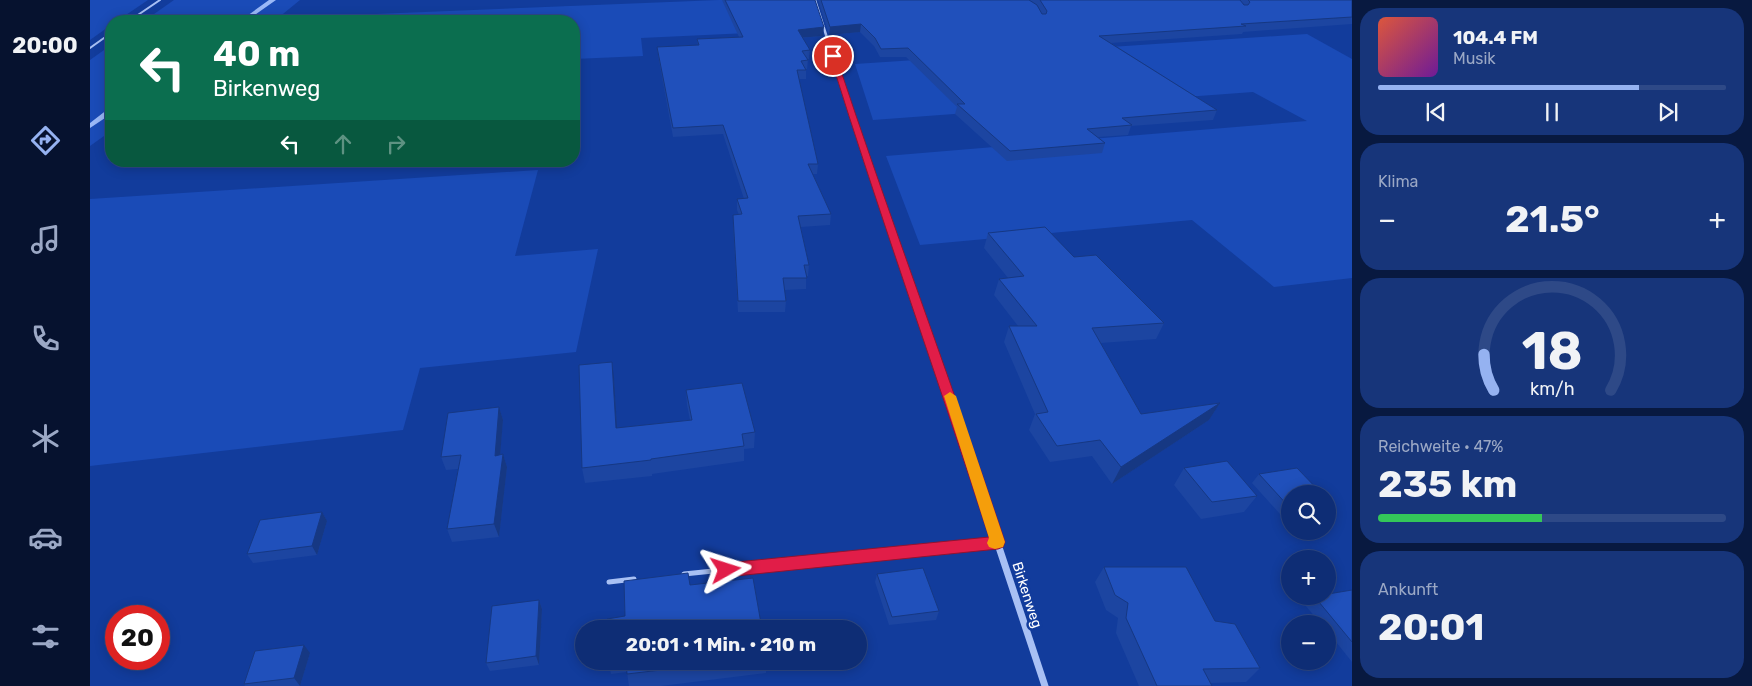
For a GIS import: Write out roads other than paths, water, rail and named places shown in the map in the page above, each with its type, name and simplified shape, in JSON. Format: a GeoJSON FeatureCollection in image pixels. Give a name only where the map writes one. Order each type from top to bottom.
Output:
{"type":"FeatureCollection","features":[{"type":"Feature","properties":{"kind":"street","name":"Birkenweg"},"geometry":{"type":"LineString","coordinates":[[815,0],[863,149],[945,382],[1045,686]]}},
{"type":"Feature","properties":{"kind":"lane"},"geometry":{"type":"LineString","coordinates":[[137,15],[160,0]]}},
{"type":"Feature","properties":{"kind":"lane"},"geometry":{"type":"LineString","coordinates":[[90,48],[105,37]]}},
{"type":"Feature","properties":{"kind":"lane"},"geometry":{"type":"LineString","coordinates":[[677,575],[998,542]]}},
{"type":"Feature","properties":{"kind":"lane"},"geometry":{"type":"LineString","coordinates":[[609,582],[638,579]]}},
{"type":"Feature","properties":{"kind":"waterway"},"geometry":{"type":"LineString","coordinates":[[252,15],[273,0]]}},
{"type":"Feature","properties":{"kind":"waterway"},"geometry":{"type":"LineString","coordinates":[[90,126],[105,115]]}}]}
